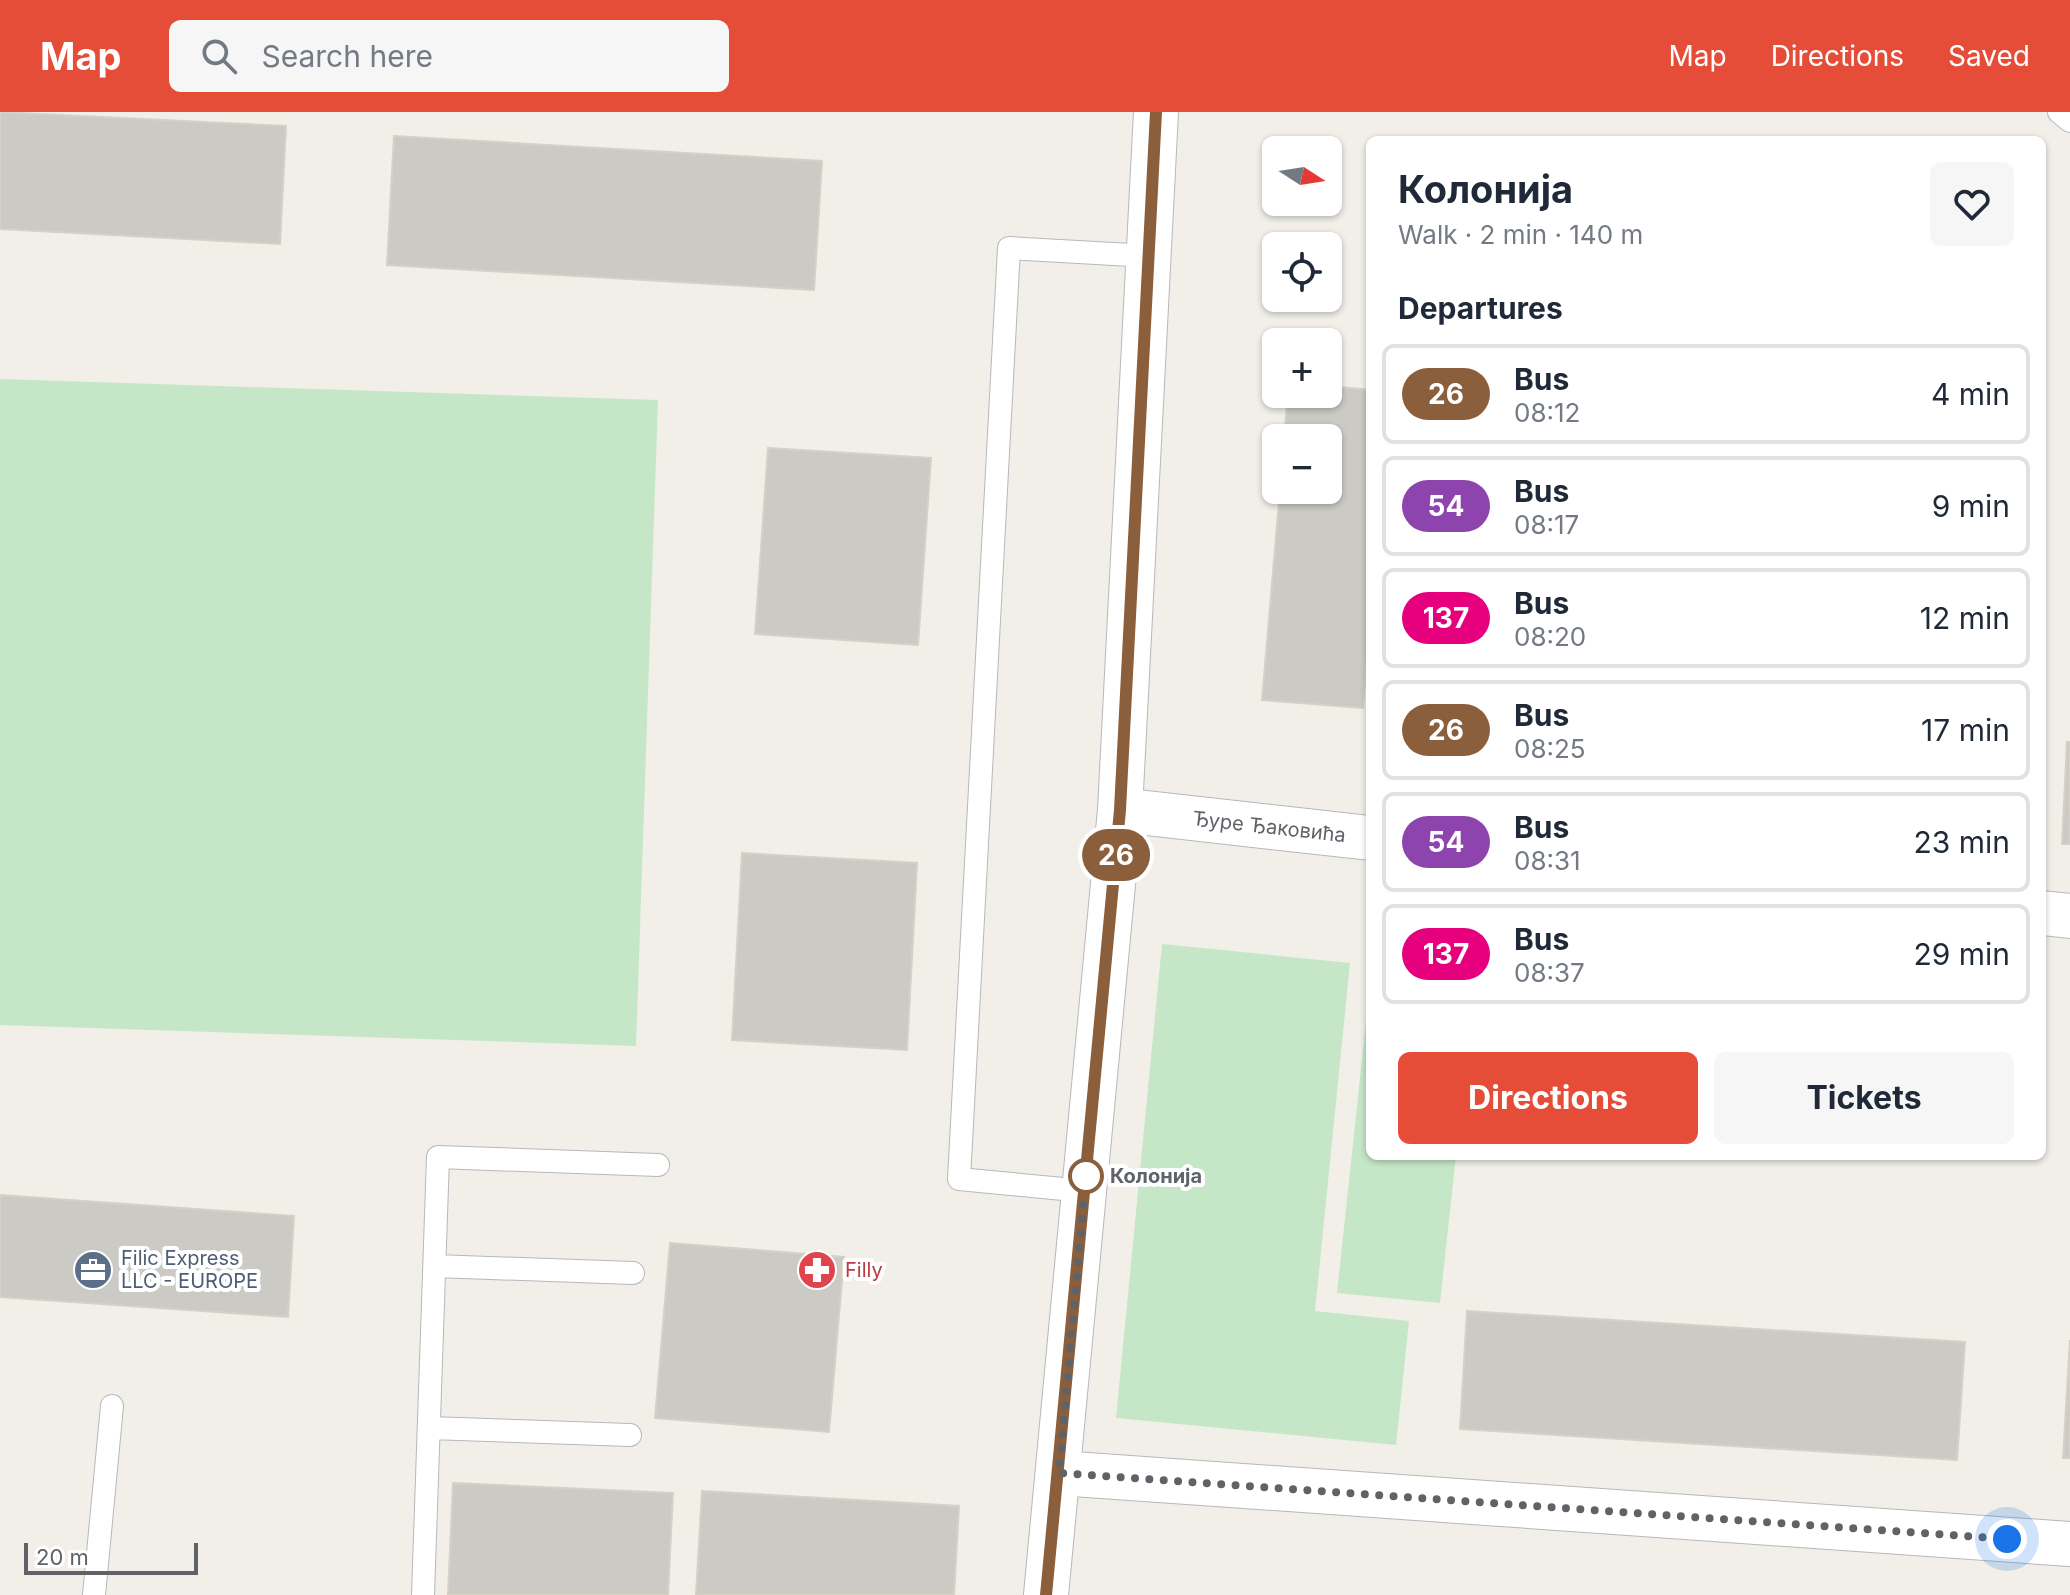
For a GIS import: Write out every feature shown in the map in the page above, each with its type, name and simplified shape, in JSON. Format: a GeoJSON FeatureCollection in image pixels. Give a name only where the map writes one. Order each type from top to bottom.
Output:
{"type":"FeatureCollection","features":[{"type":"Feature","properties":{"kind":"street"},"geometry":{"type":"LineString","coordinates":[[1046,1595],[1120,810],[1156,112]]}},
{"type":"Feature","properties":{"kind":"street","name":"Ђуре Ђаковића"},"geometry":{"type":"LineString","coordinates":[[1120,810],[1366,838]]}},
{"type":"Feature","properties":{"kind":"street"},"geometry":{"type":"LineString","coordinates":[[2046,913],[2070,916]]}},
{"type":"Feature","properties":{"kind":"street"},"geometry":{"type":"LineString","coordinates":[[1059,1473],[2070,1544]]}},
{"type":"Feature","properties":{"kind":"lane"},"geometry":{"type":"LineString","coordinates":[[2059,112],[2070,121]]}},
{"type":"Feature","properties":{"kind":"lane"},"geometry":{"type":"LineString","coordinates":[[1084,1191],[959,1179],[1009,248],[1149,256]]}},
{"type":"Feature","properties":{"kind":"lane"},"geometry":{"type":"LineString","coordinates":[[423,1595],[438,1157],[658,1165]]}},
{"type":"Feature","properties":{"kind":"lane"},"geometry":{"type":"LineString","coordinates":[[435,1266],[633,1273]]}},
{"type":"Feature","properties":{"kind":"lane"},"geometry":{"type":"LineString","coordinates":[[94,1595],[112,1406]]}},
{"type":"Feature","properties":{"kind":"lane"},"geometry":{"type":"LineString","coordinates":[[429,1428],[630,1435]]}},
{"type":"Feature","properties":{"kind":"green space"},"geometry":{"type":"Polygon","coordinates":[[[0,379],[658,400],[636,1046],[0,1025],[0,379]]]}},
{"type":"Feature","properties":{"kind":"green space"},"geometry":{"type":"Polygon","coordinates":[[[1162,944],[1350,963],[1315,1311],[1409,1321],[1396,1445],[1116,1418],[1162,944]]]}},
{"type":"Feature","properties":{"kind":"green space"},"geometry":{"type":"Polygon","coordinates":[[[1366,1021],[1366,1160],[1456,1160],[1440,1303],[1337,1293],[1366,1021]]]}},
{"type":"Feature","properties":{"kind":"building"},"geometry":{"type":"Polygon","coordinates":[[[0,112],[286,126],[280,244],[0,229],[0,112]]]}},
{"type":"Feature","properties":{"kind":"building"},"geometry":{"type":"Polygon","coordinates":[[[394,136],[822,161],[814,290],[387,265],[394,136]]]}},
{"type":"Feature","properties":{"kind":"building"},"geometry":{"type":"Polygon","coordinates":[[[1342,387],[1366,390],[1366,672],[1363,708],[1262,700],[1279,504],[1342,504],[1342,424],[1285,424],[1287,408],[1342,408],[1342,387]]]}},
{"type":"Feature","properties":{"kind":"building"},"geometry":{"type":"Polygon","coordinates":[[[768,448],[931,458],[918,645],[755,634],[768,448]]]}},
{"type":"Feature","properties":{"kind":"building"},"geometry":{"type":"Polygon","coordinates":[[[2067,742],[2070,742],[2070,844],[2062,844],[2067,742]]]}},
{"type":"Feature","properties":{"kind":"building"},"geometry":{"type":"Polygon","coordinates":[[[742,853],[917,863],[907,1050],[732,1040],[742,853]]]}},
{"type":"Feature","properties":{"kind":"building"},"geometry":{"type":"Polygon","coordinates":[[[0,1195],[294,1216],[288,1317],[0,1297],[0,1195]]]}},
{"type":"Feature","properties":{"kind":"building"},"geometry":{"type":"Polygon","coordinates":[[[670,1243],[844,1257],[829,1432],[655,1418],[670,1243]]]}},
{"type":"Feature","properties":{"kind":"building"},"geometry":{"type":"Polygon","coordinates":[[[1467,1311],[1965,1342],[1957,1460],[1460,1429],[1467,1311]]]}},
{"type":"Feature","properties":{"kind":"building"},"geometry":{"type":"Polygon","coordinates":[[[2070,1340],[2070,1458],[2063,1458],[2070,1340]]]}},
{"type":"Feature","properties":{"kind":"building"},"geometry":{"type":"Polygon","coordinates":[[[453,1483],[673,1493],[668,1595],[448,1595],[453,1483]]]}},
{"type":"Feature","properties":{"kind":"building"},"geometry":{"type":"Polygon","coordinates":[[[702,1491],[959,1506],[954,1595],[696,1595],[702,1491]]]}},
{"type":"Feature","properties":{"kind":"bus line","name":"26"},"geometry":{"type":"LineString","coordinates":[[1046,1595],[1120,810],[1156,112]]}},
{"type":"Feature","properties":{"kind":"place","name":"Колонија"},"geometry":{"type":"Point","coordinates":[1086,1176]}},
{"type":"Feature","properties":{"kind":"place","name":"Filic Express LLC - EUROPE"},"geometry":{"type":"Point","coordinates":[93,1270]}},
{"type":"Feature","properties":{"kind":"place","name":"Filly"},"geometry":{"type":"Point","coordinates":[817,1270]}},
{"type":"Feature","properties":{"kind":"route"},"geometry":{"type":"LineString","coordinates":[[1086,1176],[1059,1473],[2007,1539]]}}]}
